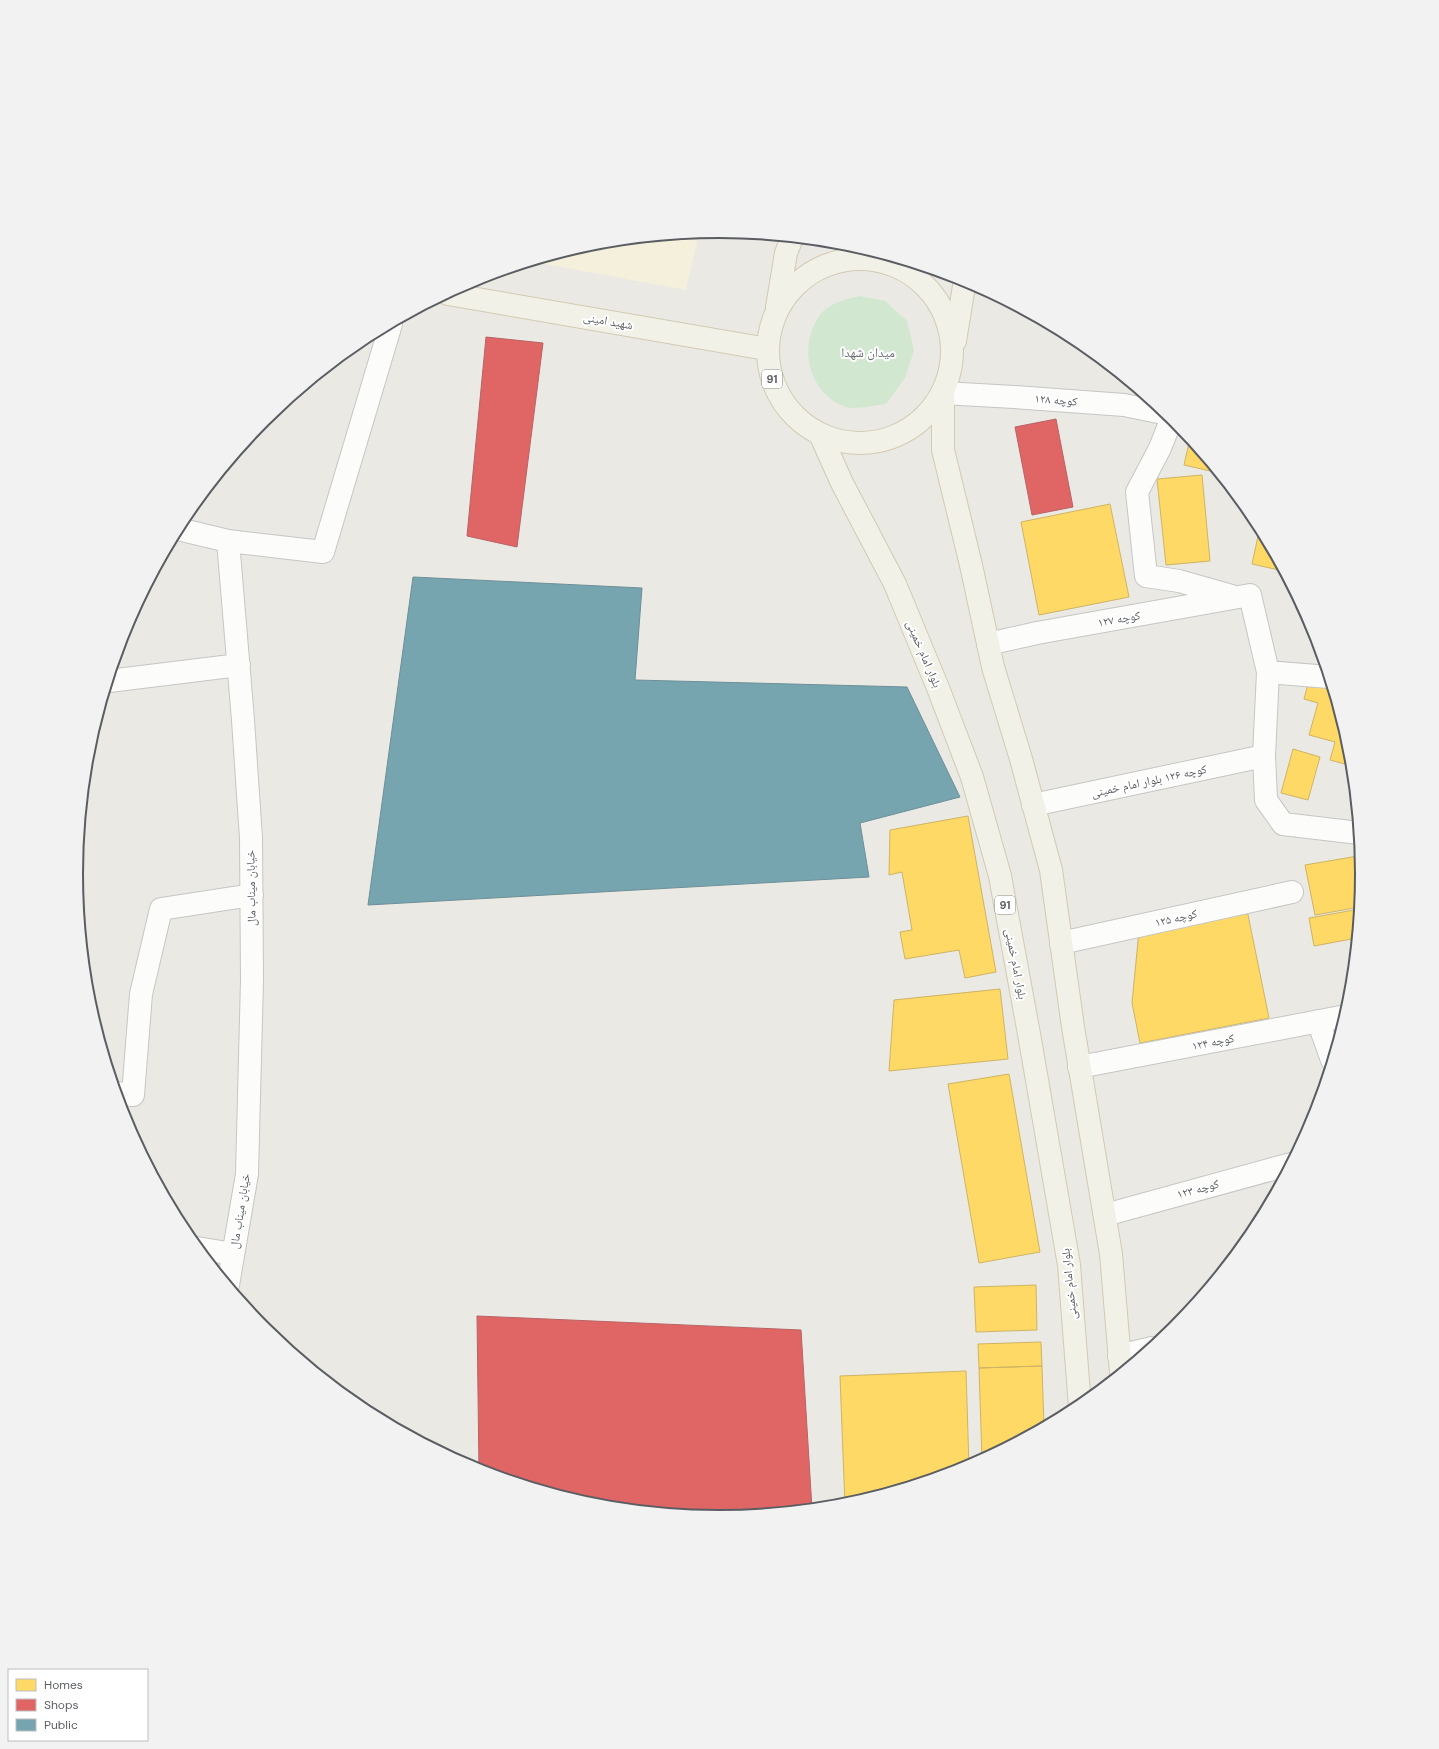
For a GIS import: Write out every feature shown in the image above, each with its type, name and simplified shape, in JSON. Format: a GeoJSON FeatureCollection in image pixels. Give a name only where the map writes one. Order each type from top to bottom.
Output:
{"type":"FeatureCollection","features":[{"type":"Feature","properties":{"kind":"main road","name":"91"},"geometry":{"type":"LineString","coordinates":[[790,242],[786,253],[777,311],[770,329],[767,349],[771,375],[782,400],[798,420],[820,434],[848,442],[876,442],[903,433],[926,416],[943,394],[950,374],[964,286]]}},
{"type":"Feature","properties":{"kind":"main road","name":"91"},"geometry":{"type":"LineString","coordinates":[[777,311],[795,285],[821,267],[851,259],[882,261],[911,274],[935,296],[949,323],[953,354]]}},
{"type":"Feature","properties":{"kind":"main road","name":"شهید امینی"},"geometry":{"type":"LineString","coordinates":[[456,295],[767,349]]}},
{"type":"Feature","properties":{"kind":"main road","name":"91"},"geometry":{"type":"LineString","coordinates":[[943,394],[943,450],[993,667],[1051,870],[1079,1067],[1111,1254],[1120,1365]]}},
{"type":"Feature","properties":{"kind":"main road","name":"بلوار امام خمینی"},"geometry":{"type":"LineString","coordinates":[[820,434],[842,483],[895,584],[935,681],[972,776],[1000,876],[1069,1265],[1079,1399]]}},
{"type":"Feature","properties":{"kind":"street"},"geometry":{"type":"LineString","coordinates":[[184,530],[228,541],[323,552],[389,331]]}},
{"type":"Feature","properties":{"kind":"street","name":"کوچه ۱۲۸"},"geometry":{"type":"LineString","coordinates":[[943,394],[1014,397],[1124,405],[1156,412]]}},
{"type":"Feature","properties":{"kind":"street"},"geometry":{"type":"LineString","coordinates":[[1170,424],[1160,448],[1137,492],[1146,576],[1179,581],[1244,596],[1268,672],[1264,756],[1266,800],[1284,824],[1355,833]]}},
{"type":"Feature","properties":{"kind":"street","name":"خیابان میناب مال"},"geometry":{"type":"LineString","coordinates":[[228,541],[239,665],[251,838],[252,895],[252,980],[247,1174],[229,1279]]}},
{"type":"Feature","properties":{"kind":"street","name":"کوچه ۱۲۷"},"geometry":{"type":"LineString","coordinates":[[988,644],[1037,633],[1244,596]]}},
{"type":"Feature","properties":{"kind":"street"},"geometry":{"type":"LineString","coordinates":[[114,680],[239,665]]}},
{"type":"Feature","properties":{"kind":"street"},"geometry":{"type":"LineString","coordinates":[[1268,672],[1324,677]]}},
{"type":"Feature","properties":{"kind":"street","name":"کوچه ۱۲۶ بلوار امام خمینی"},"geometry":{"type":"LineString","coordinates":[[1033,805],[1264,756]]}},
{"type":"Feature","properties":{"kind":"street","name":"کوچه ۱۲۵"},"geometry":{"type":"LineString","coordinates":[[1061,943],[1292,892]]}},
{"type":"Feature","properties":{"kind":"street"},"geometry":{"type":"LineString","coordinates":[[122,1094],[133,1095],[141,994],[161,909],[252,895]]}},
{"type":"Feature","properties":{"kind":"street","name":"کوچه ۱۲۴"},"geometry":{"type":"LineString","coordinates":[[1079,1067],[1339,1017]]}},
{"type":"Feature","properties":{"kind":"street"},"geometry":{"type":"LineString","coordinates":[[1318,1022],[1330,1054]]}},
{"type":"Feature","properties":{"kind":"street","name":"کوچه ۱۲۳"},"geometry":{"type":"LineString","coordinates":[[1105,1215],[1285,1166]]}},
{"type":"Feature","properties":{"kind":"street"},"geometry":{"type":"LineString","coordinates":[[206,1249],[233,1254]]}},
{"type":"Feature","properties":{"kind":"street"},"geometry":{"type":"LineString","coordinates":[[1120,1365],[1132,1359]]}},
{"type":"Feature","properties":{"kind":"shaded area"},"geometry":{"type":"Polygon","coordinates":[[[698,239],[686,290],[543,264],[595,250],[636,243],[698,239]]]}},
{"type":"Feature","properties":{"kind":"green space"},"geometry":{"type":"Polygon","coordinates":[[[860,296],[885,301],[907,321],[914,350],[905,378],[886,404],[849,408],[833,401],[823,392],[815,380],[810,368],[808,354],[809,341],[813,327],[820,315],[828,307],[838,302],[860,296]]]}},
{"type":"Feature","properties":{"kind":"building: Homes"},"geometry":{"type":"Polygon","coordinates":[[[1189,445],[1211,471],[1184,465],[1189,445]]]}},
{"type":"Feature","properties":{"kind":"building: Homes"},"geometry":{"type":"Polygon","coordinates":[[[1202,475],[1210,561],[1166,565],[1157,479],[1202,475]]]}},
{"type":"Feature","properties":{"kind":"building: Homes"},"geometry":{"type":"Polygon","coordinates":[[[1110,504],[1129,597],[1039,615],[1021,522],[1110,504]]]}},
{"type":"Feature","properties":{"kind":"building: Homes"},"geometry":{"type":"Polygon","coordinates":[[[1258,536],[1278,570],[1252,564],[1258,536]]]}},
{"type":"Feature","properties":{"kind":"building: Homes"},"geometry":{"type":"Polygon","coordinates":[[[1309,680],[1327,685],[1346,764],[1330,760],[1335,742],[1309,735],[1318,703],[1304,699],[1309,680]]]}},
{"type":"Feature","properties":{"kind":"building: Homes"},"geometry":{"type":"Polygon","coordinates":[[[1293,749],[1320,757],[1308,800],[1281,793],[1293,749]]]}},
{"type":"Feature","properties":{"kind":"building: Homes"},"geometry":{"type":"Polygon","coordinates":[[[968,816],[996,972],[965,978],[959,950],[905,959],[900,932],[912,930],[902,872],[889,875],[890,830],[968,816]]]}},
{"type":"Feature","properties":{"kind":"building: Homes"},"geometry":{"type":"Polygon","coordinates":[[[1356,856],[1355,908],[1315,915],[1305,865],[1356,856]]]}},
{"type":"Feature","properties":{"kind":"building: Homes"},"geometry":{"type":"Polygon","coordinates":[[[1247,910],[1269,1018],[1140,1043],[1132,1003],[1139,931],[1247,910]]]}},
{"type":"Feature","properties":{"kind":"building: Homes"},"geometry":{"type":"Polygon","coordinates":[[[1355,910],[1353,939],[1314,946],[1309,918],[1355,910]]]}},
{"type":"Feature","properties":{"kind":"building: Homes"},"geometry":{"type":"Polygon","coordinates":[[[1000,989],[1008,1059],[889,1071],[894,1000],[1000,989]]]}},
{"type":"Feature","properties":{"kind":"building: Homes"},"geometry":{"type":"Polygon","coordinates":[[[1009,1074],[1040,1252],[979,1263],[948,1084],[1009,1074]]]}},
{"type":"Feature","properties":{"kind":"building: Homes"},"geometry":{"type":"Polygon","coordinates":[[[1036,1285],[1037,1330],[976,1332],[974,1287],[1036,1285]]]}},
{"type":"Feature","properties":{"kind":"building: Homes"},"geometry":{"type":"Polygon","coordinates":[[[1041,1342],[1042,1366],[979,1368],[978,1344],[1041,1342]]]}},
{"type":"Feature","properties":{"kind":"building: Homes"},"geometry":{"type":"Polygon","coordinates":[[[1042,1366],[1044,1422],[982,1454],[979,1368],[1042,1366]]]}},
{"type":"Feature","properties":{"kind":"building: Homes"},"geometry":{"type":"Polygon","coordinates":[[[966,1371],[969,1460],[924,1477],[845,1499],[840,1376],[966,1371]]]}},
{"type":"Feature","properties":{"kind":"building: Shops"},"geometry":{"type":"Polygon","coordinates":[[[486,337],[543,343],[517,547],[467,536],[486,337]]]}},
{"type":"Feature","properties":{"kind":"building: Shops"},"geometry":{"type":"Polygon","coordinates":[[[1056,419],[1073,507],[1032,515],[1015,427],[1056,419]]]}},
{"type":"Feature","properties":{"kind":"building: Shops"},"geometry":{"type":"Polygon","coordinates":[[[477,1316],[801,1330],[812,1505],[761,1510],[720,1511],[678,1510],[636,1506],[595,1499],[555,1489],[479,1464],[477,1316]]]}},
{"type":"Feature","properties":{"kind":"building: Public"},"geometry":{"type":"Polygon","coordinates":[[[413,577],[642,588],[635,680],[907,687],[960,797],[860,823],[869,877],[368,905],[413,577]]]}},
{"type":"Feature","properties":{"kind":"district","name":"میدان شهدا"},"geometry":{"type":"Point","coordinates":[868,352]}}]}
